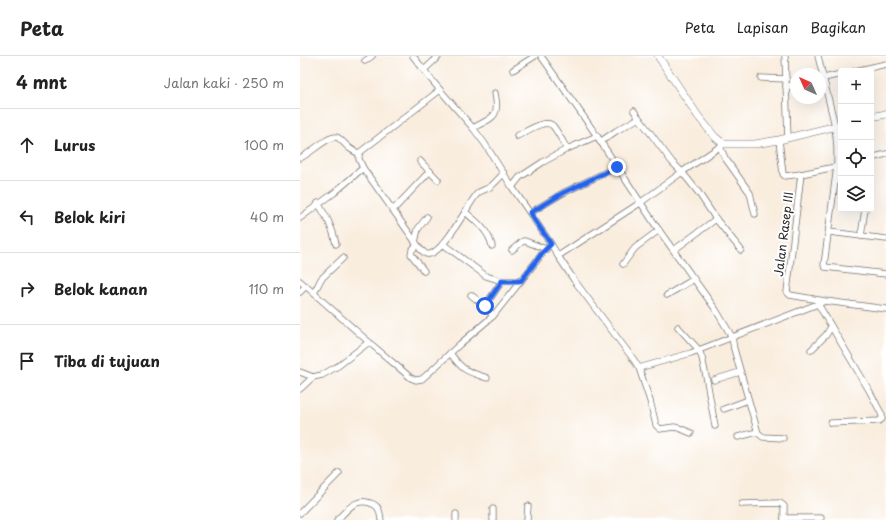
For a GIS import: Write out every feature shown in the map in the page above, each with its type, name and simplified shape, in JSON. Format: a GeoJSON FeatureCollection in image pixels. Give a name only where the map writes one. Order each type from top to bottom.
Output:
{"type":"FeatureCollection","features":[{"type":"Feature","properties":{"kind":"street"},"geometry":{"type":"LineString","coordinates":[[365,61],[372,56]]}},
{"type":"Feature","properties":{"kind":"street"},"geometry":{"type":"LineString","coordinates":[[413,56],[485,144],[574,280],[634,360],[639,368],[657,427],[660,429],[674,427],[691,433]]}},
{"type":"Feature","properties":{"kind":"street"},"geometry":{"type":"LineString","coordinates":[[424,70],[439,56]]}},
{"type":"Feature","properties":{"kind":"street"},"geometry":{"type":"LineString","coordinates":[[514,70],[535,56]]}},
{"type":"Feature","properties":{"kind":"street"},"geometry":{"type":"LineString","coordinates":[[541,56],[597,136],[659,230],[716,310],[732,337],[757,432],[763,437],[783,438]]}},
{"type":"Feature","properties":{"kind":"street"},"geometry":{"type":"LineString","coordinates":[[658,56],[698,116],[722,146],[725,158],[750,192],[755,214]]}},
{"type":"Feature","properties":{"kind":"street"},"geometry":{"type":"LineString","coordinates":[[786,56],[788,138]]}},
{"type":"Feature","properties":{"kind":"street"},"geometry":{"type":"LineString","coordinates":[[818,56],[820,68]]}},
{"type":"Feature","properties":{"kind":"street"},"geometry":{"type":"LineString","coordinates":[[868,68],[886,64]]}},
{"type":"Feature","properties":{"kind":"street"},"geometry":{"type":"LineString","coordinates":[[826,78],[838,75]]}},
{"type":"Feature","properties":{"kind":"street"},"geometry":{"type":"LineString","coordinates":[[761,78],[786,79]]}},
{"type":"Feature","properties":{"kind":"street"},"geometry":{"type":"LineString","coordinates":[[786,87],[790,86]]}},
{"type":"Feature","properties":{"kind":"street"},"geometry":{"type":"LineString","coordinates":[[359,153],[440,90]]}},
{"type":"Feature","properties":{"kind":"street"},"geometry":{"type":"LineString","coordinates":[[826,91],[838,126],[838,156]]}},
{"type":"Feature","properties":{"kind":"street"},"geometry":{"type":"LineString","coordinates":[[473,128],[492,117],[497,112],[495,93]]}},
{"type":"Feature","properties":{"kind":"street"},"geometry":{"type":"LineString","coordinates":[[634,111],[664,152],[698,192],[716,219],[741,250]]}},
{"type":"Feature","properties":{"kind":"street"},"geometry":{"type":"LineString","coordinates":[[874,116],[886,114]]}},
{"type":"Feature","properties":{"kind":"street"},"geometry":{"type":"LineString","coordinates":[[600,142],[639,118]]}},
{"type":"Feature","properties":{"kind":"street"},"geometry":{"type":"LineString","coordinates":[[517,136],[545,123],[553,126],[567,149]]}},
{"type":"Feature","properties":{"kind":"street"},"geometry":{"type":"LineString","coordinates":[[558,256],[722,146],[754,144],[778,140],[838,126]]}},
{"type":"Feature","properties":{"kind":"street"},"geometry":{"type":"LineString","coordinates":[[512,187],[520,177],[530,170],[567,149],[597,136]]}},
{"type":"Feature","properties":{"kind":"street"},"geometry":{"type":"LineString","coordinates":[[300,158],[306,156],[326,141],[335,137],[351,150],[359,153]]}},
{"type":"Feature","properties":{"kind":"street"},"geometry":{"type":"LineString","coordinates":[[778,140],[783,174],[787,176],[838,166]]}},
{"type":"Feature","properties":{"kind":"street"},"geometry":{"type":"LineString","coordinates":[[359,153],[359,159],[363,168],[421,250],[426,254],[438,250],[478,193],[489,188],[504,173]]}},
{"type":"Feature","properties":{"kind":"street"},"geometry":{"type":"LineString","coordinates":[[874,158],[886,154]]}},
{"type":"Feature","properties":{"kind":"street"},"geometry":{"type":"LineString","coordinates":[[420,161],[438,180]]}},
{"type":"Feature","properties":{"kind":"street"},"geometry":{"type":"LineString","coordinates":[[530,213],[563,193],[617,167]]}},
{"type":"Feature","properties":{"kind":"street"},"geometry":{"type":"LineString","coordinates":[[300,218],[318,203],[334,193],[363,168]]}},
{"type":"Feature","properties":{"kind":"street"},"geometry":{"type":"LineString","coordinates":[[393,210],[430,171]]}},
{"type":"Feature","properties":{"kind":"street"},"geometry":{"type":"LineString","coordinates":[[838,173],[823,263],[825,267],[886,274]]}},
{"type":"Feature","properties":{"kind":"street","name":"Jalan Rasep III"},"geometry":{"type":"LineString","coordinates":[[802,174],[787,292],[790,295],[825,301]]}},
{"type":"Feature","properties":{"kind":"street"},"geometry":{"type":"LineString","coordinates":[[318,203],[328,219],[336,244]]}},
{"type":"Feature","properties":{"kind":"street"},"geometry":{"type":"LineString","coordinates":[[465,212],[480,224],[491,241],[492,246]]}},
{"type":"Feature","properties":{"kind":"street"},"geometry":{"type":"LineString","coordinates":[[862,236],[865,212]]}},
{"type":"Feature","properties":{"kind":"street"},"geometry":{"type":"LineString","coordinates":[[424,271],[411,254],[416,243],[418,229],[427,217]]}},
{"type":"Feature","properties":{"kind":"street"},"geometry":{"type":"LineString","coordinates":[[674,250],[716,219]]}},
{"type":"Feature","properties":{"kind":"street"},"geometry":{"type":"LineString","coordinates":[[623,264],[636,248],[659,230]]}},
{"type":"Feature","properties":{"kind":"street"},"geometry":{"type":"LineString","coordinates":[[829,232],[886,239]]}},
{"type":"Feature","properties":{"kind":"street"},"geometry":{"type":"LineString","coordinates":[[512,250],[523,241],[546,249]]}},
{"type":"Feature","properties":{"kind":"street"},"geometry":{"type":"LineString","coordinates":[[443,244],[486,276],[502,281],[521,281]]}},
{"type":"Feature","properties":{"kind":"street"},"geometry":{"type":"LineString","coordinates":[[300,281],[411,378],[422,380],[471,334],[493,316],[551,244]]}},
{"type":"Feature","properties":{"kind":"street"},"geometry":{"type":"LineString","coordinates":[[314,293],[321,279],[343,258]]}},
{"type":"Feature","properties":{"kind":"street"},"geometry":{"type":"LineString","coordinates":[[667,295],[694,279]]}},
{"type":"Feature","properties":{"kind":"street"},"geometry":{"type":"LineString","coordinates":[[485,306],[502,281]]}},
{"type":"Feature","properties":{"kind":"street"},"geometry":{"type":"LineString","coordinates":[[300,292],[306,286]]}},
{"type":"Feature","properties":{"kind":"street"},"geometry":{"type":"LineString","coordinates":[[472,295],[485,306],[493,316]]}},
{"type":"Feature","properties":{"kind":"street"},"geometry":{"type":"LineString","coordinates":[[639,368],[698,350],[825,301],[886,309]]}},
{"type":"Feature","properties":{"kind":"street"},"geometry":{"type":"LineString","coordinates":[[818,304],[869,390],[882,415],[881,420],[879,421],[831,423]]}},
{"type":"Feature","properties":{"kind":"street"},"geometry":{"type":"LineString","coordinates":[[678,327],[698,350],[702,358],[708,381],[715,426]]}},
{"type":"Feature","properties":{"kind":"street"},"geometry":{"type":"LineString","coordinates":[[811,350],[826,336],[831,327]]}},
{"type":"Feature","properties":{"kind":"street"},"geometry":{"type":"LineString","coordinates":[[300,389],[313,377],[331,371],[369,342]]}},
{"type":"Feature","properties":{"kind":"street"},"geometry":{"type":"LineString","coordinates":[[450,353],[468,372],[486,378]]}},
{"type":"Feature","properties":{"kind":"street"},"geometry":{"type":"LineString","coordinates":[[300,372],[313,377]]}},
{"type":"Feature","properties":{"kind":"street"},"geometry":{"type":"LineString","coordinates":[[714,380],[740,372]]}},
{"type":"Feature","properties":{"kind":"street"},"geometry":{"type":"LineString","coordinates":[[724,409],[748,400]]}},
{"type":"Feature","properties":{"kind":"street"},"geometry":{"type":"LineString","coordinates":[[738,437],[757,432]]}},
{"type":"Feature","properties":{"kind":"street"},"geometry":{"type":"LineString","coordinates":[[300,513],[339,473]]}},
{"type":"Feature","properties":{"kind":"street"},"geometry":{"type":"LineString","coordinates":[[336,520],[349,507],[358,502],[365,501],[374,504],[380,510],[381,520]]}},
{"type":"Feature","properties":{"kind":"street"},"geometry":{"type":"LineString","coordinates":[[742,504],[780,503],[784,506],[784,519],[821,518]]}},
{"type":"Feature","properties":{"kind":"street"},"geometry":{"type":"LineString","coordinates":[[527,520],[528,506]]}},
{"type":"Feature","properties":{"kind":"street"},"geometry":{"type":"LineString","coordinates":[[493,509],[493,520]]}},
{"type":"Feature","properties":{"kind":"route"},"geometry":{"type":"LineString","coordinates":[[485,306],[502,281],[521,281],[551,244],[530,213],[576,186],[594,179],[617,167]]}}]}
